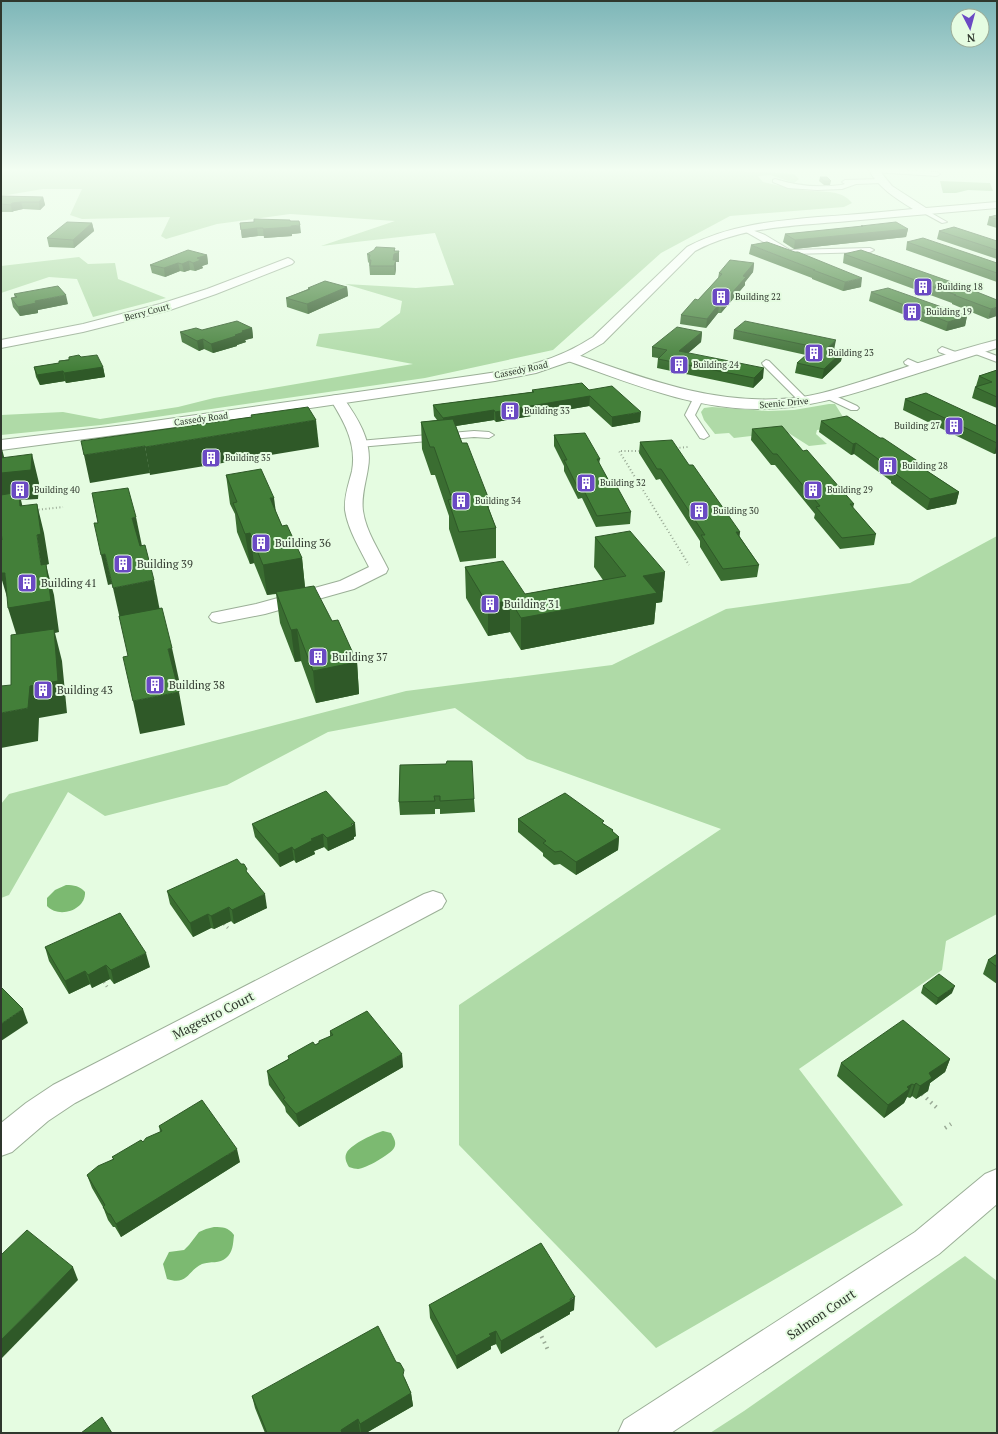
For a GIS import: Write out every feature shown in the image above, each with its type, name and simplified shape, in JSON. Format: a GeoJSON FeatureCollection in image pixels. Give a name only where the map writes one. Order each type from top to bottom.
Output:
{"type":"FeatureCollection","features":[{"type":"Feature","properties":{"kind":"street","name":"Cassedy Road"},"geometry":{"type":"LineString","coordinates":[[1,445],[100,433],[337,400],[514,373],[546,366],[570,357],[598,340],[691,249],[720,236]]}},
{"type":"Feature","properties":{"kind":"street","name":"Berry Court"},"geometry":{"type":"LineString","coordinates":[[1,344],[87,327],[166,307],[205,294],[288,262]]}},
{"type":"Feature","properties":{"kind":"street","name":"Scenic Drive"},"geometry":{"type":"LineString","coordinates":[[570,357],[661,389],[698,399],[748,405],[778,405],[805,402],[829,396],[915,365],[958,356],[997,344]]}},
{"type":"Feature","properties":{"kind":"street"},"geometry":{"type":"LineString","coordinates":[[219,617],[258,610],[347,585],[379,569],[358,525],[354,509],[355,492],[361,463],[356,431],[337,400]]}},
{"type":"Feature","properties":{"kind":"street","name":"Magestro Court"},"geometry":{"type":"LineString","coordinates":[[1,1142],[37,1112],[64,1094],[433,901]]}},
{"type":"Feature","properties":{"kind":"street","name":"Salmon Court"},"geometry":{"type":"LineString","coordinates":[[637,1433],[754,1358],[927,1243],[997,1184]]}},
{"type":"Feature","properties":{"kind":"lane"},"geometry":{"type":"LineString","coordinates":[[760,236],[783,250],[790,252],[870,250]]}},
{"type":"Feature","properties":{"kind":"lane"},"geometry":{"type":"LineString","coordinates":[[942,350],[958,356]]}},
{"type":"Feature","properties":{"kind":"lane"},"geometry":{"type":"LineString","coordinates":[[976,351],[997,359]]}},
{"type":"Feature","properties":{"kind":"lane"},"geometry":{"type":"LineString","coordinates":[[766,363],[805,402]]}},
{"type":"Feature","properties":{"kind":"lane"},"geometry":{"type":"LineString","coordinates":[[829,396],[854,408]]}},
{"type":"Feature","properties":{"kind":"lane"},"geometry":{"type":"LineString","coordinates":[[698,399],[690,415],[704,436]]}},
{"type":"Feature","properties":{"kind":"lane"},"geometry":{"type":"LineString","coordinates":[[359,444],[474,434],[489,435]]}},
{"type":"Feature","properties":{"kind":"path"},"geometry":{"type":"LineString","coordinates":[[673,448],[691,446]]}},
{"type":"Feature","properties":{"kind":"path"},"geometry":{"type":"LineString","coordinates":[[643,451],[619,451],[689,565]]}},
{"type":"Feature","properties":{"kind":"path"},"geometry":{"type":"LineString","coordinates":[[32,511],[63,507]]}},
{"type":"Feature","properties":{"kind":"path"},"geometry":{"type":"LineString","coordinates":[[224,924],[229,929]]}},
{"type":"Feature","properties":{"kind":"path"},"geometry":{"type":"LineString","coordinates":[[104,982],[108,988]]}},
{"type":"Feature","properties":{"kind":"path"},"geometry":{"type":"LineString","coordinates":[[922,1094],[937,1108]]}},
{"type":"Feature","properties":{"kind":"path"},"geometry":{"type":"LineString","coordinates":[[945,1128],[951,1124]]}},
{"type":"Feature","properties":{"kind":"path"},"geometry":{"type":"LineString","coordinates":[[539,1331],[548,1350]]}},
{"type":"Feature","properties":{"kind":"shaded area"},"geometry":{"type":"Polygon","coordinates":[[[161,236],[176,236],[166,239],[161,236]]]}},
{"type":"Feature","properties":{"kind":"shaded area"},"geometry":{"type":"Polygon","coordinates":[[[351,236],[409,236],[321,246],[351,236]]]}},
{"type":"Feature","properties":{"kind":"shaded area"},"geometry":{"type":"Polygon","coordinates":[[[436,236],[693,236],[661,253],[553,350],[425,378],[101,425],[1,435],[1,415],[63,412],[100,419],[178,407],[214,398],[413,364],[316,346],[319,334],[379,328],[400,313],[402,301],[345,284],[416,288],[454,285],[436,236]]]}},
{"type":"Feature","properties":{"kind":"shaded area"},"geometry":{"type":"Polygon","coordinates":[[[79,257],[88,264],[115,263],[118,279],[166,298],[93,317],[77,279],[49,277],[1,293],[1,266],[79,257]]]}},
{"type":"Feature","properties":{"kind":"shaded area"},"geometry":{"type":"Polygon","coordinates":[[[835,404],[843,417],[855,424],[817,430],[816,434],[827,444],[809,446],[787,432],[734,438],[729,433],[715,434],[704,420],[701,412],[704,408],[712,407],[768,411],[794,410],[835,404]]]}},
{"type":"Feature","properties":{"kind":"shaded area"},"geometry":{"type":"Polygon","coordinates":[[[997,536],[997,914],[946,941],[942,970],[799,1069],[903,1205],[656,1348],[459,1145],[459,1005],[721,829],[527,759],[455,708],[328,732],[227,785],[105,816],[68,792],[9,895],[1,898],[1,804],[9,794],[406,691],[612,665],[726,609],[910,583],[997,536]]]}},
{"type":"Feature","properties":{"kind":"shaded area"},"geometry":{"type":"Polygon","coordinates":[[[66,885],[79,887],[85,892],[81,904],[71,911],[58,912],[52,910],[47,906],[47,898],[55,890],[66,885]]]}},
{"type":"Feature","properties":{"kind":"shaded area"},"geometry":{"type":"Polygon","coordinates":[[[383,1131],[391,1133],[394,1139],[395,1144],[392,1151],[366,1167],[358,1169],[349,1167],[346,1161],[347,1152],[364,1139],[383,1131]]]}},
{"type":"Feature","properties":{"kind":"shaded area"},"geometry":{"type":"Polygon","coordinates":[[[214,1227],[230,1230],[234,1235],[232,1248],[228,1256],[224,1260],[218,1262],[202,1264],[184,1279],[174,1281],[167,1279],[163,1264],[169,1252],[184,1250],[199,1232],[214,1227]]]}},
{"type":"Feature","properties":{"kind":"shaded area"},"geometry":{"type":"Polygon","coordinates":[[[965,1256],[997,1281],[997,1433],[710,1433],[744,1411],[965,1256]]]}},
{"type":"Feature","properties":{"kind":"building"},"geometry":{"type":"Polygon","coordinates":[[[50,236],[78,236],[73,240],[47,238],[50,236]]]}},
{"type":"Feature","properties":{"kind":"building"},"geometry":{"type":"Polygon","coordinates":[[[788,236],[837,236],[795,240],[788,236]]]}},
{"type":"Feature","properties":{"kind":"building"},"geometry":{"type":"Polygon","coordinates":[[[954,236],[981,236],[997,241],[997,250],[954,236]]]}},
{"type":"Feature","properties":{"kind":"building"},"geometry":{"type":"Polygon","coordinates":[[[923,238],[997,263],[997,273],[907,242],[923,238]]]}},
{"type":"Feature","properties":{"kind":"building"},"geometry":{"type":"Polygon","coordinates":[[[767,242],[798,252],[862,278],[845,282],[751,245],[767,242]]]}},
{"type":"Feature","properties":{"kind":"building"},"geometry":{"type":"Polygon","coordinates":[[[376,247],[395,248],[394,251],[399,251],[398,253],[394,254],[393,260],[396,260],[394,266],[370,266],[370,255],[367,254],[376,247]]]}},
{"type":"Feature","properties":{"kind":"building"},"geometry":{"type":"Polygon","coordinates":[[[188,250],[207,255],[197,258],[201,260],[193,263],[189,261],[164,268],[150,265],[188,250]]]}},
{"type":"Feature","properties":{"kind":"building"},"geometry":{"type":"Polygon","coordinates":[[[861,250],[974,290],[972,290],[997,300],[997,307],[991,309],[844,254],[861,250]]]}},
{"type":"Feature","properties":{"kind":"building","name":"Building 22"},"geometry":{"type":"Polygon","coordinates":[[[730,260],[754,263],[743,276],[746,277],[722,304],[719,304],[707,319],[681,315],[695,299],[698,300],[722,274],[719,273],[730,260]]]}},
{"type":"Feature","properties":{"kind":"building"},"geometry":{"type":"Polygon","coordinates":[[[325,281],[347,287],[307,304],[286,298],[310,289],[308,288],[325,281]]]}},
{"type":"Feature","properties":{"kind":"building"},"geometry":{"type":"Polygon","coordinates":[[[58,286],[66,295],[35,301],[36,303],[18,307],[11,298],[17,297],[14,294],[58,286]]]}},
{"type":"Feature","properties":{"kind":"building"},"geometry":{"type":"Polygon","coordinates":[[[888,288],[967,316],[948,322],[871,292],[888,288]]]}},
{"type":"Feature","properties":{"kind":"building"},"geometry":{"type":"Polygon","coordinates":[[[237,321],[252,328],[242,331],[244,332],[235,335],[236,336],[211,344],[203,339],[197,341],[180,332],[196,328],[202,330],[237,321]]]}},
{"type":"Feature","properties":{"kind":"building"},"geometry":{"type":"Polygon","coordinates":[[[745,321],[836,340],[827,348],[843,351],[824,369],[797,363],[815,347],[734,330],[745,321]]]}},
{"type":"Feature","properties":{"kind":"building"},"geometry":{"type":"Polygon","coordinates":[[[677,327],[702,332],[679,351],[764,368],[754,378],[658,359],[667,350],[652,347],[677,327]]]}},
{"type":"Feature","properties":{"kind":"building"},"geometry":{"type":"Polygon","coordinates":[[[79,355],[81,357],[97,355],[103,367],[64,373],[63,371],[37,375],[34,367],[59,363],[59,361],[69,360],[69,357],[79,355]]]}},
{"type":"Feature","properties":{"kind":"building"},"geometry":{"type":"Polygon","coordinates":[[[997,370],[997,397],[975,387],[992,382],[979,376],[997,370]]]}},
{"type":"Feature","properties":{"kind":"building"},"geometry":{"type":"Polygon","coordinates":[[[582,383],[589,390],[612,386],[641,412],[612,417],[590,396],[495,412],[494,410],[443,418],[433,405],[534,392],[532,390],[582,383]]]}},
{"type":"Feature","properties":{"kind":"building"},"geometry":{"type":"Polygon","coordinates":[[[926,393],[997,426],[997,443],[905,399],[926,393]]]}},
{"type":"Feature","properties":{"kind":"building"},"geometry":{"type":"Polygon","coordinates":[[[308,407],[316,420],[145,447],[84,455],[81,441],[252,417],[251,415],[308,407]]]}},
{"type":"Feature","properties":{"kind":"building"},"geometry":{"type":"Polygon","coordinates":[[[847,416],[925,466],[921,467],[959,492],[930,499],[856,443],[853,444],[821,421],[847,416]]]}},
{"type":"Feature","properties":{"kind":"building"},"geometry":{"type":"Polygon","coordinates":[[[453,419],[462,443],[467,443],[488,497],[484,497],[496,528],[459,532],[448,500],[452,499],[434,447],[430,447],[421,422],[453,419]]]}},
{"type":"Feature","properties":{"kind":"building","name":"Building 29"},"geometry":{"type":"Polygon","coordinates":[[[782,426],[803,451],[807,450],[854,504],[850,504],[876,534],[842,538],[816,507],[820,506],[777,454],[773,454],[752,429],[782,426]]]}},
{"type":"Feature","properties":{"kind":"building","name":"Building 32"},"geometry":{"type":"Polygon","coordinates":[[[585,433],[600,459],[597,459],[610,483],[615,483],[631,512],[597,516],[582,487],[578,488],[564,460],[567,460],[554,435],[585,433]]]}},
{"type":"Feature","properties":{"kind":"building","name":"Building 30"},"geometry":{"type":"Polygon","coordinates":[[[672,440],[689,465],[693,465],[740,532],[736,532],[759,565],[723,569],[701,535],[705,535],[661,469],[657,469],[640,442],[672,440]]]}},
{"type":"Feature","properties":{"kind":"building"},"geometry":{"type":"Polygon","coordinates":[[[32,454],[31,470],[1,473],[1,458],[32,454]]]}},
{"type":"Feature","properties":{"kind":"building"},"geometry":{"type":"Polygon","coordinates":[[[261,469],[274,498],[270,498],[282,526],[287,525],[302,558],[263,565],[250,533],[245,534],[233,503],[237,502],[226,475],[261,469]]]}},
{"type":"Feature","properties":{"kind":"building","name":"Building 39"},"geometry":{"type":"Polygon","coordinates":[[[128,488],[136,517],[132,518],[140,546],[145,545],[154,580],[113,588],[105,554],[101,555],[94,523],[98,523],[92,493],[128,488]]]}},
{"type":"Feature","properties":{"kind":"building","name":"Building 41"},"geometry":{"type":"Polygon","coordinates":[[[19,492],[20,506],[37,504],[41,534],[37,535],[41,565],[46,564],[51,601],[8,608],[5,573],[1,573],[1,495],[19,492]]]}},
{"type":"Feature","properties":{"kind":"building"},"geometry":{"type":"Polygon","coordinates":[[[630,531],[665,572],[643,576],[657,593],[521,618],[510,600],[488,605],[465,567],[503,561],[525,594],[626,576],[595,537],[630,531]]]}},
{"type":"Feature","properties":{"kind":"building"},"geometry":{"type":"Polygon","coordinates":[[[314,586],[332,621],[338,620],[357,662],[313,671],[297,629],[291,630],[276,592],[314,586]]]}},
{"type":"Feature","properties":{"kind":"building"},"geometry":{"type":"Polygon","coordinates":[[[162,608],[172,648],[168,649],[179,692],[133,701],[123,657],[128,656],[119,616],[162,608]]]}},
{"type":"Feature","properties":{"kind":"building"},"geometry":{"type":"Polygon","coordinates":[[[54,629],[58,681],[30,686],[28,708],[1,713],[1,686],[11,685],[11,635],[54,629]]]}},
{"type":"Feature","properties":{"kind":"building"},"geometry":{"type":"Polygon","coordinates":[[[447,761],[472,761],[474,799],[440,801],[440,796],[434,796],[435,801],[399,802],[400,765],[446,764],[447,761]]]}},
{"type":"Feature","properties":{"kind":"building"},"geometry":{"type":"Polygon","coordinates":[[[326,791],[355,823],[351,824],[353,826],[327,838],[323,834],[311,839],[313,840],[294,850],[292,847],[278,854],[252,824],[326,791]]]}},
{"type":"Feature","properties":{"kind":"building"},"geometry":{"type":"Polygon","coordinates":[[[565,793],[604,821],[602,823],[613,830],[612,831],[619,837],[576,862],[561,851],[555,852],[543,843],[546,841],[518,819],[565,793]]]}},
{"type":"Feature","properties":{"kind":"building"},"geometry":{"type":"Polygon","coordinates":[[[237,859],[241,864],[244,864],[247,869],[246,871],[265,894],[232,910],[229,907],[211,916],[208,914],[190,923],[167,891],[237,859]]]}},
{"type":"Feature","properties":{"kind":"building"},"geometry":{"type":"Polygon","coordinates":[[[120,913],[146,953],[111,970],[106,965],[88,975],[85,971],[65,981],[45,947],[120,913]]]}},
{"type":"Feature","properties":{"kind":"building"},"geometry":{"type":"Polygon","coordinates":[[[997,954],[997,967],[988,960],[997,954]]]}},
{"type":"Feature","properties":{"kind":"building"},"geometry":{"type":"Polygon","coordinates":[[[939,974],[955,986],[938,998],[923,986],[939,974]]]}},
{"type":"Feature","properties":{"kind":"building"},"geometry":{"type":"Polygon","coordinates":[[[1,987],[23,1009],[1,1024],[1,987]]]}},
{"type":"Feature","properties":{"kind":"building"},"geometry":{"type":"Polygon","coordinates":[[[367,1011],[402,1054],[296,1114],[283,1099],[285,1098],[267,1071],[289,1059],[288,1056],[313,1042],[315,1045],[319,1043],[319,1041],[333,1035],[330,1031],[367,1011]]]}},
{"type":"Feature","properties":{"kind":"building"},"geometry":{"type":"Polygon","coordinates":[[[903,1020],[950,1059],[929,1073],[932,1078],[920,1086],[916,1083],[907,1087],[909,1089],[888,1105],[841,1063],[903,1020]]]}},
{"type":"Feature","properties":{"kind":"building"},"geometry":{"type":"Polygon","coordinates":[[[202,1100],[237,1149],[116,1224],[110,1214],[108,1214],[103,1207],[105,1205],[87,1175],[98,1166],[114,1159],[112,1157],[141,1140],[143,1142],[146,1138],[162,1131],[159,1126],[202,1100]]]}},
{"type":"Feature","properties":{"kind":"building"},"geometry":{"type":"Polygon","coordinates":[[[27,1230],[73,1267],[1,1340],[1,1255],[27,1230]]]}},
{"type":"Feature","properties":{"kind":"building"},"geometry":{"type":"Polygon","coordinates":[[[541,1243],[575,1297],[570,1299],[571,1301],[501,1341],[496,1331],[489,1334],[491,1336],[456,1356],[429,1305],[541,1243]]]}},
{"type":"Feature","properties":{"kind":"building"},"geometry":{"type":"Polygon","coordinates":[[[378,1326],[396,1362],[400,1363],[404,1370],[403,1375],[411,1393],[360,1424],[358,1419],[341,1430],[342,1433],[267,1433],[252,1396],[378,1326]]]}},
{"type":"Feature","properties":{"kind":"building"},"geometry":{"type":"Polygon","coordinates":[[[102,1417],[112,1433],[81,1433],[102,1417]]]}},
{"type":"Feature","properties":{"kind":"place","name":"Building 18"},"geometry":{"type":"Point","coordinates":[923,287]}},
{"type":"Feature","properties":{"kind":"place","name":"Building 22"},"geometry":{"type":"Point","coordinates":[721,297]}},
{"type":"Feature","properties":{"kind":"place","name":"Building 19"},"geometry":{"type":"Point","coordinates":[912,312]}},
{"type":"Feature","properties":{"kind":"place","name":"Building 23"},"geometry":{"type":"Point","coordinates":[814,353]}},
{"type":"Feature","properties":{"kind":"place","name":"Building 24"},"geometry":{"type":"Point","coordinates":[679,365]}},
{"type":"Feature","properties":{"kind":"place","name":"Building 33"},"geometry":{"type":"Point","coordinates":[510,411]}},
{"type":"Feature","properties":{"kind":"place","name":"Building 27"},"geometry":{"type":"Point","coordinates":[954,426]}},
{"type":"Feature","properties":{"kind":"place","name":"Building 35"},"geometry":{"type":"Point","coordinates":[211,458]}},
{"type":"Feature","properties":{"kind":"place","name":"Building 28"},"geometry":{"type":"Point","coordinates":[888,466]}},
{"type":"Feature","properties":{"kind":"place","name":"Building 32"},"geometry":{"type":"Point","coordinates":[586,483]}},
{"type":"Feature","properties":{"kind":"place","name":"Building 40"},"geometry":{"type":"Point","coordinates":[20,490]}},
{"type":"Feature","properties":{"kind":"place","name":"Building 29"},"geometry":{"type":"Point","coordinates":[813,490]}},
{"type":"Feature","properties":{"kind":"place","name":"Building 34"},"geometry":{"type":"Point","coordinates":[461,501]}},
{"type":"Feature","properties":{"kind":"place","name":"Building 30"},"geometry":{"type":"Point","coordinates":[699,511]}},
{"type":"Feature","properties":{"kind":"place","name":"Building 36"},"geometry":{"type":"Point","coordinates":[261,543]}},
{"type":"Feature","properties":{"kind":"place","name":"Building 39"},"geometry":{"type":"Point","coordinates":[123,564]}},
{"type":"Feature","properties":{"kind":"place","name":"Building 41"},"geometry":{"type":"Point","coordinates":[27,583]}},
{"type":"Feature","properties":{"kind":"place","name":"Building 31"},"geometry":{"type":"Point","coordinates":[490,604]}},
{"type":"Feature","properties":{"kind":"place","name":"Building 37"},"geometry":{"type":"Point","coordinates":[318,657]}},
{"type":"Feature","properties":{"kind":"place","name":"Building 38"},"geometry":{"type":"Point","coordinates":[155,685]}},
{"type":"Feature","properties":{"kind":"place","name":"Building 43"},"geometry":{"type":"Point","coordinates":[43,690]}}]}
